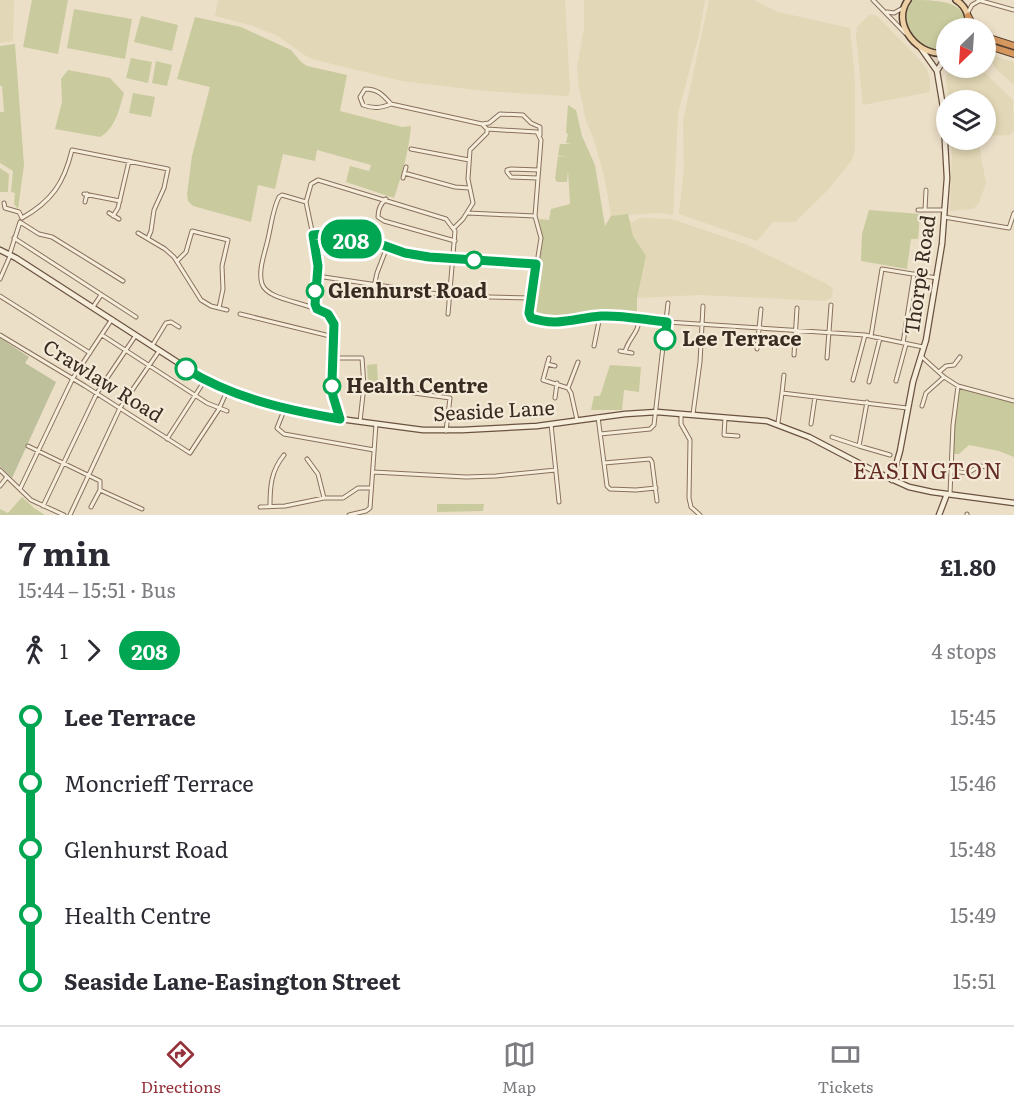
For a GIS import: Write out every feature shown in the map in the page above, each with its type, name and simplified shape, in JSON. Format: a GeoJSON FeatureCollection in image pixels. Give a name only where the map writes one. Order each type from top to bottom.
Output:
{"type":"FeatureCollection","features":[{"type":"Feature","properties":{"kind":"highway"},"geometry":{"type":"LineString","coordinates":[[996,40],[1014,46]]}},
{"type":"Feature","properties":{"kind":"highway"},"geometry":{"type":"LineString","coordinates":[[996,48],[1014,54]]}},
{"type":"Feature","properties":{"kind":"main road"},"geometry":{"type":"LineString","coordinates":[[956,0],[968,15]]}},
{"type":"Feature","properties":{"kind":"main road"},"geometry":{"type":"LineString","coordinates":[[905,3],[902,20],[909,36],[920,47],[936,53]]}},
{"type":"Feature","properties":{"kind":"main road","name":"Thorpe Road"},"geometry":{"type":"LineString","coordinates":[[920,47],[936,70]]}},
{"type":"Feature","properties":{"kind":"main road","name":"Thorpe Road"},"geometry":{"type":"LineString","coordinates":[[892,480],[913,382],[925,347],[945,217],[947,178],[944,122],[938,78]]}},
{"type":"Feature","properties":{"kind":"main road","name":"Seaside Lane"},"geometry":{"type":"LineString","coordinates":[[0,250],[10,254],[205,380],[227,391],[285,408],[340,419],[446,431],[552,424],[657,412],[778,423],[892,480],[916,489],[1014,503]]}},
{"type":"Feature","properties":{"kind":"main road"},"geometry":{"type":"LineString","coordinates":[[939,515],[948,495]]}},
{"type":"Feature","properties":{"kind":"street"},"geometry":{"type":"LineString","coordinates":[[873,0],[909,36]]}},
{"type":"Feature","properties":{"kind":"street"},"geometry":{"type":"LineString","coordinates":[[968,15],[972,5],[979,0],[1014,10]]}},
{"type":"Feature","properties":{"kind":"street"},"geometry":{"type":"LineString","coordinates":[[885,12],[894,13],[905,3]]}},
{"type":"Feature","properties":{"kind":"street"},"geometry":{"type":"LineString","coordinates":[[391,104],[381,93],[370,89],[365,89],[360,97],[362,103],[371,108],[391,104],[482,124],[489,123],[500,114],[523,115],[531,123],[540,127],[535,216],[541,238],[529,313],[531,318],[542,322],[559,323],[600,316],[865,335],[925,347]]}},
{"type":"Feature","properties":{"kind":"street"},"geometry":{"type":"LineString","coordinates":[[482,124],[487,129],[537,132],[540,135]]}},
{"type":"Feature","properties":{"kind":"street"},"geometry":{"type":"LineString","coordinates":[[454,228],[468,213],[473,203],[470,188],[470,150],[487,133],[487,129]]}},
{"type":"Feature","properties":{"kind":"street"},"geometry":{"type":"LineString","coordinates":[[411,149],[469,160]]}},
{"type":"Feature","properties":{"kind":"street"},"geometry":{"type":"LineString","coordinates":[[0,279],[21,220],[53,195],[65,175],[72,150],[168,169],[164,188],[154,210],[148,238]]}},
{"type":"Feature","properties":{"kind":"street"},"geometry":{"type":"LineString","coordinates":[[416,156],[417,150]]}},
{"type":"Feature","properties":{"kind":"street"},"geometry":{"type":"LineString","coordinates":[[113,216],[120,201],[129,161]]}},
{"type":"Feature","properties":{"kind":"street"},"geometry":{"type":"LineString","coordinates":[[403,178],[406,167]]}},
{"type":"Feature","properties":{"kind":"street"},"geometry":{"type":"LineString","coordinates":[[538,178],[511,177],[507,170],[539,170]]}},
{"type":"Feature","properties":{"kind":"street"},"geometry":{"type":"LineString","coordinates":[[404,173],[455,187],[470,188]]}},
{"type":"Feature","properties":{"kind":"street"},"geometry":{"type":"LineString","coordinates":[[317,309],[316,250],[306,201],[311,184],[318,180],[446,219],[454,228],[455,241],[448,314]]}},
{"type":"Feature","properties":{"kind":"street"},"geometry":{"type":"LineString","coordinates":[[925,210],[926,190]]}},
{"type":"Feature","properties":{"kind":"street"},"geometry":{"type":"LineString","coordinates":[[85,202],[85,194],[120,201]]}},
{"type":"Feature","properties":{"kind":"street"},"geometry":{"type":"LineString","coordinates":[[306,201],[282,195],[279,197],[261,280],[270,293],[317,309],[331,317],[334,324],[333,396],[340,419]]}},
{"type":"Feature","properties":{"kind":"street"},"geometry":{"type":"LineString","coordinates":[[386,199],[378,213],[378,217],[384,221],[455,241]]}},
{"type":"Feature","properties":{"kind":"street"},"geometry":{"type":"LineString","coordinates":[[4,203],[5,208],[19,212],[21,220],[39,234],[52,237],[123,281]]}},
{"type":"Feature","properties":{"kind":"street"},"geometry":{"type":"LineString","coordinates":[[918,210],[945,210]]}},
{"type":"Feature","properties":{"kind":"street"},"geometry":{"type":"LineString","coordinates":[[109,213],[119,219]]}},
{"type":"Feature","properties":{"kind":"street"},"geometry":{"type":"LineString","coordinates":[[468,213],[535,216]]}},
{"type":"Feature","properties":{"kind":"street"},"geometry":{"type":"LineString","coordinates":[[945,217],[1009,228],[1014,213]]}},
{"type":"Feature","properties":{"kind":"street"},"geometry":{"type":"LineString","coordinates":[[177,261],[186,252],[192,231],[228,240],[222,266],[223,289],[219,308]]}},
{"type":"Feature","properties":{"kind":"street"},"geometry":{"type":"LineString","coordinates":[[138,233],[165,249],[177,261],[201,300],[227,310]]}},
{"type":"Feature","properties":{"kind":"street"},"geometry":{"type":"LineString","coordinates":[[313,235],[323,234],[377,243],[405,253],[429,257],[536,264]]}},
{"type":"Feature","properties":{"kind":"street"},"geometry":{"type":"LineString","coordinates":[[14,238],[136,317]]}},
{"type":"Feature","properties":{"kind":"street"},"geometry":{"type":"LineString","coordinates":[[372,296],[387,247]]}},
{"type":"Feature","properties":{"kind":"street"},"geometry":{"type":"LineString","coordinates":[[871,336],[882,269],[937,278]]}},
{"type":"Feature","properties":{"kind":"street"},"geometry":{"type":"LineString","coordinates":[[896,381],[905,343],[914,274]]}},
{"type":"Feature","properties":{"kind":"street"},"geometry":{"type":"LineString","coordinates":[[317,276],[450,296],[531,298]]}},
{"type":"Feature","properties":{"kind":"street"},"geometry":{"type":"LineString","coordinates":[[93,307],[101,295]]}},
{"type":"Feature","properties":{"kind":"street"},"geometry":{"type":"LineString","coordinates":[[0,296],[90,353]]}},
{"type":"Feature","properties":{"kind":"street"},"geometry":{"type":"LineString","coordinates":[[600,434],[650,429],[654,426],[668,303]]}},
{"type":"Feature","properties":{"kind":"street"},"geometry":{"type":"LineString","coordinates":[[827,358],[831,305]]}},
{"type":"Feature","properties":{"kind":"street"},"geometry":{"type":"LineString","coordinates":[[693,414],[703,306]]}},
{"type":"Feature","properties":{"kind":"street"},"geometry":{"type":"LineString","coordinates":[[794,355],[797,308]]}},
{"type":"Feature","properties":{"kind":"street"},"geometry":{"type":"LineString","coordinates":[[757,349],[761,309]]}},
{"type":"Feature","properties":{"kind":"street"},"geometry":{"type":"LineString","coordinates":[[240,314],[334,337]]}},
{"type":"Feature","properties":{"kind":"street"},"geometry":{"type":"LineString","coordinates":[[594,346],[600,316]]}},
{"type":"Feature","properties":{"kind":"street"},"geometry":{"type":"LineString","coordinates":[[625,352],[628,342],[639,328],[639,319]]}},
{"type":"Feature","properties":{"kind":"street"},"geometry":{"type":"LineString","coordinates":[[20,489],[73,378],[112,320]]}},
{"type":"Feature","properties":{"kind":"street"},"geometry":{"type":"LineString","coordinates":[[152,346],[166,323],[171,322],[179,327]]}},
{"type":"Feature","properties":{"kind":"street","name":"Crawlaw Road"},"geometry":{"type":"LineString","coordinates":[[0,335],[73,378],[190,453],[219,409]]}},
{"type":"Feature","properties":{"kind":"street"},"geometry":{"type":"LineString","coordinates":[[102,335],[195,396],[227,411]]}},
{"type":"Feature","properties":{"kind":"street"},"geometry":{"type":"LineString","coordinates":[[44,506],[97,393],[136,335]]}},
{"type":"Feature","properties":{"kind":"street"},"geometry":{"type":"LineString","coordinates":[[854,380],[865,335]]}},
{"type":"Feature","properties":{"kind":"street"},"geometry":{"type":"LineString","coordinates":[[869,382],[880,338]]}},
{"type":"Feature","properties":{"kind":"street"},"geometry":{"type":"LineString","coordinates":[[70,515],[120,408],[159,351]]}},
{"type":"Feature","properties":{"kind":"street"},"geometry":{"type":"LineString","coordinates":[[620,351],[632,354]]}},
{"type":"Feature","properties":{"kind":"street"},"geometry":{"type":"LineString","coordinates":[[922,357],[958,386],[1014,401]]}},
{"type":"Feature","properties":{"kind":"street"},"geometry":{"type":"LineString","coordinates":[[939,372],[946,366],[954,365],[960,357]]}},
{"type":"Feature","properties":{"kind":"street"},"geometry":{"type":"LineString","coordinates":[[333,358],[362,358],[364,386],[360,421]]}},
{"type":"Feature","properties":{"kind":"street"},"geometry":{"type":"LineString","coordinates":[[549,358],[543,380],[568,388]]}},
{"type":"Feature","properties":{"kind":"street"},"geometry":{"type":"LineString","coordinates":[[548,364],[555,366]]}},
{"type":"Feature","properties":{"kind":"street"},"geometry":{"type":"LineString","coordinates":[[571,365],[578,365],[568,388],[577,420]]}},
{"type":"Feature","properties":{"kind":"street"},"geometry":{"type":"LineString","coordinates":[[778,423],[784,375]]}},
{"type":"Feature","properties":{"kind":"street"},"geometry":{"type":"LineString","coordinates":[[922,406],[926,393],[944,377]]}},
{"type":"Feature","properties":{"kind":"street"},"geometry":{"type":"LineString","coordinates":[[167,439],[205,380]]}},
{"type":"Feature","properties":{"kind":"street"},"geometry":{"type":"LineString","coordinates":[[555,398],[557,383]]}},
{"type":"Feature","properties":{"kind":"street"},"geometry":{"type":"LineString","coordinates":[[364,386],[450,398],[446,431]]}},
{"type":"Feature","properties":{"kind":"street"},"geometry":{"type":"LineString","coordinates":[[948,495],[958,386]]}},
{"type":"Feature","properties":{"kind":"street"},"geometry":{"type":"LineString","coordinates":[[219,409],[227,391]]}},
{"type":"Feature","properties":{"kind":"street"},"geometry":{"type":"LineString","coordinates":[[782,393],[907,408]]}},
{"type":"Feature","properties":{"kind":"street"},"geometry":{"type":"LineString","coordinates":[[811,424],[815,396]]}},
{"type":"Feature","properties":{"kind":"street"},"geometry":{"type":"LineString","coordinates":[[859,446],[867,402]]}},
{"type":"Feature","properties":{"kind":"street"},"geometry":{"type":"LineString","coordinates":[[285,408],[277,428],[284,434],[374,450]]}},
{"type":"Feature","properties":{"kind":"street"},"geometry":{"type":"LineString","coordinates":[[681,413],[681,424],[690,440],[689,498],[691,507],[700,515]]}},
{"type":"Feature","properties":{"kind":"street"},"geometry":{"type":"LineString","coordinates":[[598,417],[607,486],[610,489],[656,488]]}},
{"type":"Feature","properties":{"kind":"street"},"geometry":{"type":"LineString","coordinates":[[723,440],[725,417]]}},
{"type":"Feature","properties":{"kind":"street"},"geometry":{"type":"LineString","coordinates":[[349,515],[370,508],[376,424]]}},
{"type":"Feature","properties":{"kind":"street"},"geometry":{"type":"LineString","coordinates":[[552,424],[559,502]]}},
{"type":"Feature","properties":{"kind":"street"},"geometry":{"type":"LineString","coordinates":[[724,435],[738,436]]}},
{"type":"Feature","properties":{"kind":"street"},"geometry":{"type":"LineString","coordinates":[[832,437],[890,455]]}},
{"type":"Feature","properties":{"kind":"street"},"geometry":{"type":"LineString","coordinates":[[28,446],[100,481],[100,490],[91,507]]}},
{"type":"Feature","properties":{"kind":"street"},"geometry":{"type":"LineString","coordinates":[[270,506],[271,477],[276,465],[284,455]]}},
{"type":"Feature","properties":{"kind":"street"},"geometry":{"type":"LineString","coordinates":[[307,459],[318,474],[324,498]]}},
{"type":"Feature","properties":{"kind":"street"},"geometry":{"type":"LineString","coordinates":[[604,463],[650,459],[657,501]]}},
{"type":"Feature","properties":{"kind":"street"},"geometry":{"type":"LineString","coordinates":[[952,471],[968,473],[979,466],[989,467]]}},
{"type":"Feature","properties":{"kind":"street"},"geometry":{"type":"LineString","coordinates":[[0,470],[31,500],[63,515]]}},
{"type":"Feature","properties":{"kind":"street"},"geometry":{"type":"LineString","coordinates":[[373,472],[466,477],[556,471]]}},
{"type":"Feature","properties":{"kind":"street"},"geometry":{"type":"LineString","coordinates":[[0,486],[7,477]]}},
{"type":"Feature","properties":{"kind":"street"},"geometry":{"type":"LineString","coordinates":[[260,507],[285,506],[324,498],[343,498],[358,488],[371,488]]}},
{"type":"Feature","properties":{"kind":"street"},"geometry":{"type":"LineString","coordinates":[[100,490],[142,509]]}},
{"type":"Feature","properties":{"kind":"shaded area"},"geometry":{"type":"Polygon","coordinates":[[[0,0],[14,0],[13,41],[0,43],[0,0]]]}},
{"type":"Feature","properties":{"kind":"shaded area"},"geometry":{"type":"Polygon","coordinates":[[[218,0],[565,0],[569,95],[485,91],[402,81],[309,58],[276,35],[250,25],[215,16],[218,0]]]}},
{"type":"Feature","properties":{"kind":"shaded area"},"geometry":{"type":"Polygon","coordinates":[[[584,0],[705,0],[699,35],[678,113],[673,215],[658,213],[611,216],[605,180],[595,143],[586,121],[579,88],[577,68],[584,28],[584,0]]]}},
{"type":"Feature","properties":{"kind":"shaded area"},"geometry":{"type":"Polygon","coordinates":[[[709,0],[754,0],[778,12],[850,28],[855,80],[855,149],[852,160],[827,191],[795,222],[773,222],[757,241],[679,214],[684,168],[683,121],[709,0]]]}},
{"type":"Feature","properties":{"kind":"shaded area"},"geometry":{"type":"Polygon","coordinates":[[[870,14],[877,16],[927,69],[930,92],[863,105],[856,37],[857,27],[870,14]]]}},
{"type":"Feature","properties":{"kind":"shaded area"},"geometry":{"type":"Polygon","coordinates":[[[996,57],[1014,62],[1014,85],[996,69],[996,57]]]}},
{"type":"Feature","properties":{"kind":"shaded area"},"geometry":{"type":"Polygon","coordinates":[[[990,78],[1013,100],[1014,130],[1010,135],[996,136],[996,90],[948,90],[946,79],[990,78]]]}},
{"type":"Feature","properties":{"kind":"shaded area"},"geometry":{"type":"Polygon","coordinates":[[[952,150],[980,150],[986,183],[979,203],[973,209],[950,211],[952,150]]]}},
{"type":"Feature","properties":{"kind":"shaded area"},"geometry":{"type":"Polygon","coordinates":[[[640,218],[672,219],[748,245],[825,283],[833,288],[832,297],[825,301],[698,295],[637,298],[646,256],[633,236],[630,223],[640,218]]]}},
{"type":"Feature","properties":{"kind":"green space"},"geometry":{"type":"Polygon","coordinates":[[[32,0],[68,0],[58,54],[23,47],[32,0]]]}},
{"type":"Feature","properties":{"kind":"green space"},"geometry":{"type":"Polygon","coordinates":[[[912,0],[940,1],[956,7],[965,18],[936,18],[936,50],[927,47],[912,35],[906,18],[907,9],[912,0]]]}},
{"type":"Feature","properties":{"kind":"green space"},"geometry":{"type":"Polygon","coordinates":[[[74,9],[132,19],[125,59],[67,48],[74,9]]]}},
{"type":"Feature","properties":{"kind":"green space"},"geometry":{"type":"Polygon","coordinates":[[[141,16],[178,25],[172,51],[134,42],[141,16]]]}},
{"type":"Feature","properties":{"kind":"green space"},"geometry":{"type":"Polygon","coordinates":[[[195,17],[241,27],[291,50],[307,66],[347,75],[340,111],[402,127],[411,126],[405,162],[394,198],[346,182],[350,166],[369,171],[371,165],[317,150],[315,161],[283,154],[275,189],[258,185],[251,222],[193,206],[188,201],[187,194],[192,156],[210,87],[177,79],[195,17]]]}},
{"type":"Feature","properties":{"kind":"green space"},"geometry":{"type":"Polygon","coordinates":[[[15,44],[24,165],[18,209],[14,204],[15,193],[11,192],[13,171],[0,163],[0,112],[4,112],[2,86],[0,86],[0,46],[15,44]]]}},
{"type":"Feature","properties":{"kind":"green space"},"geometry":{"type":"Polygon","coordinates":[[[131,58],[152,62],[148,83],[126,78],[131,58]]]}},
{"type":"Feature","properties":{"kind":"green space"},"geometry":{"type":"Polygon","coordinates":[[[156,61],[172,65],[167,86],[152,83],[156,61]]]}},
{"type":"Feature","properties":{"kind":"green space"},"geometry":{"type":"Polygon","coordinates":[[[68,70],[110,78],[124,93],[110,129],[100,137],[55,129],[62,102],[61,79],[68,70]]]}},
{"type":"Feature","properties":{"kind":"green space"},"geometry":{"type":"Polygon","coordinates":[[[133,93],[155,97],[151,117],[129,113],[133,93]]]}},
{"type":"Feature","properties":{"kind":"green space"},"geometry":{"type":"Polygon","coordinates":[[[568,105],[576,110],[582,136],[595,165],[605,226],[611,216],[628,214],[633,236],[646,256],[637,298],[637,315],[599,314],[550,320],[535,317],[532,312],[543,240],[539,219],[549,220],[551,209],[570,204],[568,170],[567,182],[557,182],[555,179],[558,156],[567,157],[558,155],[560,144],[572,144],[566,143],[568,105]]]}},
{"type":"Feature","properties":{"kind":"green space"},"geometry":{"type":"Polygon","coordinates":[[[0,168],[9,174],[8,192],[0,192],[0,168]]]}},
{"type":"Feature","properties":{"kind":"green space"},"geometry":{"type":"Polygon","coordinates":[[[869,210],[920,214],[918,239],[911,239],[907,269],[861,261],[862,234],[869,210]]]}},
{"type":"Feature","properties":{"kind":"green space"},"geometry":{"type":"Polygon","coordinates":[[[0,338],[29,357],[25,363],[56,382],[12,478],[0,466],[0,338]]]}},
{"type":"Feature","properties":{"kind":"green space"},"geometry":{"type":"Polygon","coordinates":[[[377,364],[378,383],[368,384],[367,365],[377,364]]]}},
{"type":"Feature","properties":{"kind":"green space"},"geometry":{"type":"Polygon","coordinates":[[[610,365],[641,367],[639,392],[624,390],[622,410],[591,410],[594,396],[600,396],[610,365]]]}},
{"type":"Feature","properties":{"kind":"green space"},"geometry":{"type":"Polygon","coordinates":[[[958,386],[1014,401],[1014,457],[999,451],[969,445],[959,454],[953,454],[953,425],[958,386]]]}},
{"type":"Feature","properties":{"kind":"green space"},"geometry":{"type":"Polygon","coordinates":[[[22,497],[45,515],[0,515],[0,509],[8,513],[22,497]]]}},
{"type":"Feature","properties":{"kind":"green space"},"geometry":{"type":"Polygon","coordinates":[[[437,504],[484,504],[483,511],[437,512],[437,504]]]}},
{"type":"Feature","properties":{"kind":"bus line","name":"208"},"geometry":{"type":"LineString","coordinates":[[186,369],[227,391],[285,408],[340,419],[333,396],[332,381],[334,324],[331,317],[317,309],[315,304],[318,266],[313,235],[323,234],[377,243],[405,253],[429,257],[536,264],[529,313],[531,318],[542,322],[559,323],[600,316],[618,316],[667,322],[665,339]]}},
{"type":"Feature","properties":{"kind":"place","name":"Glenhurst Road"},"geometry":{"type":"Point","coordinates":[315,291]}},
{"type":"Feature","properties":{"kind":"place","name":"Lee Terrace"},"geometry":{"type":"Point","coordinates":[665,339]}},
{"type":"Feature","properties":{"kind":"place","name":"Health Centre"},"geometry":{"type":"Point","coordinates":[332,386]}},
{"type":"Feature","properties":{"kind":"district","name":"EASINGTON"},"geometry":{"type":"Point","coordinates":[928,471]}}]}
